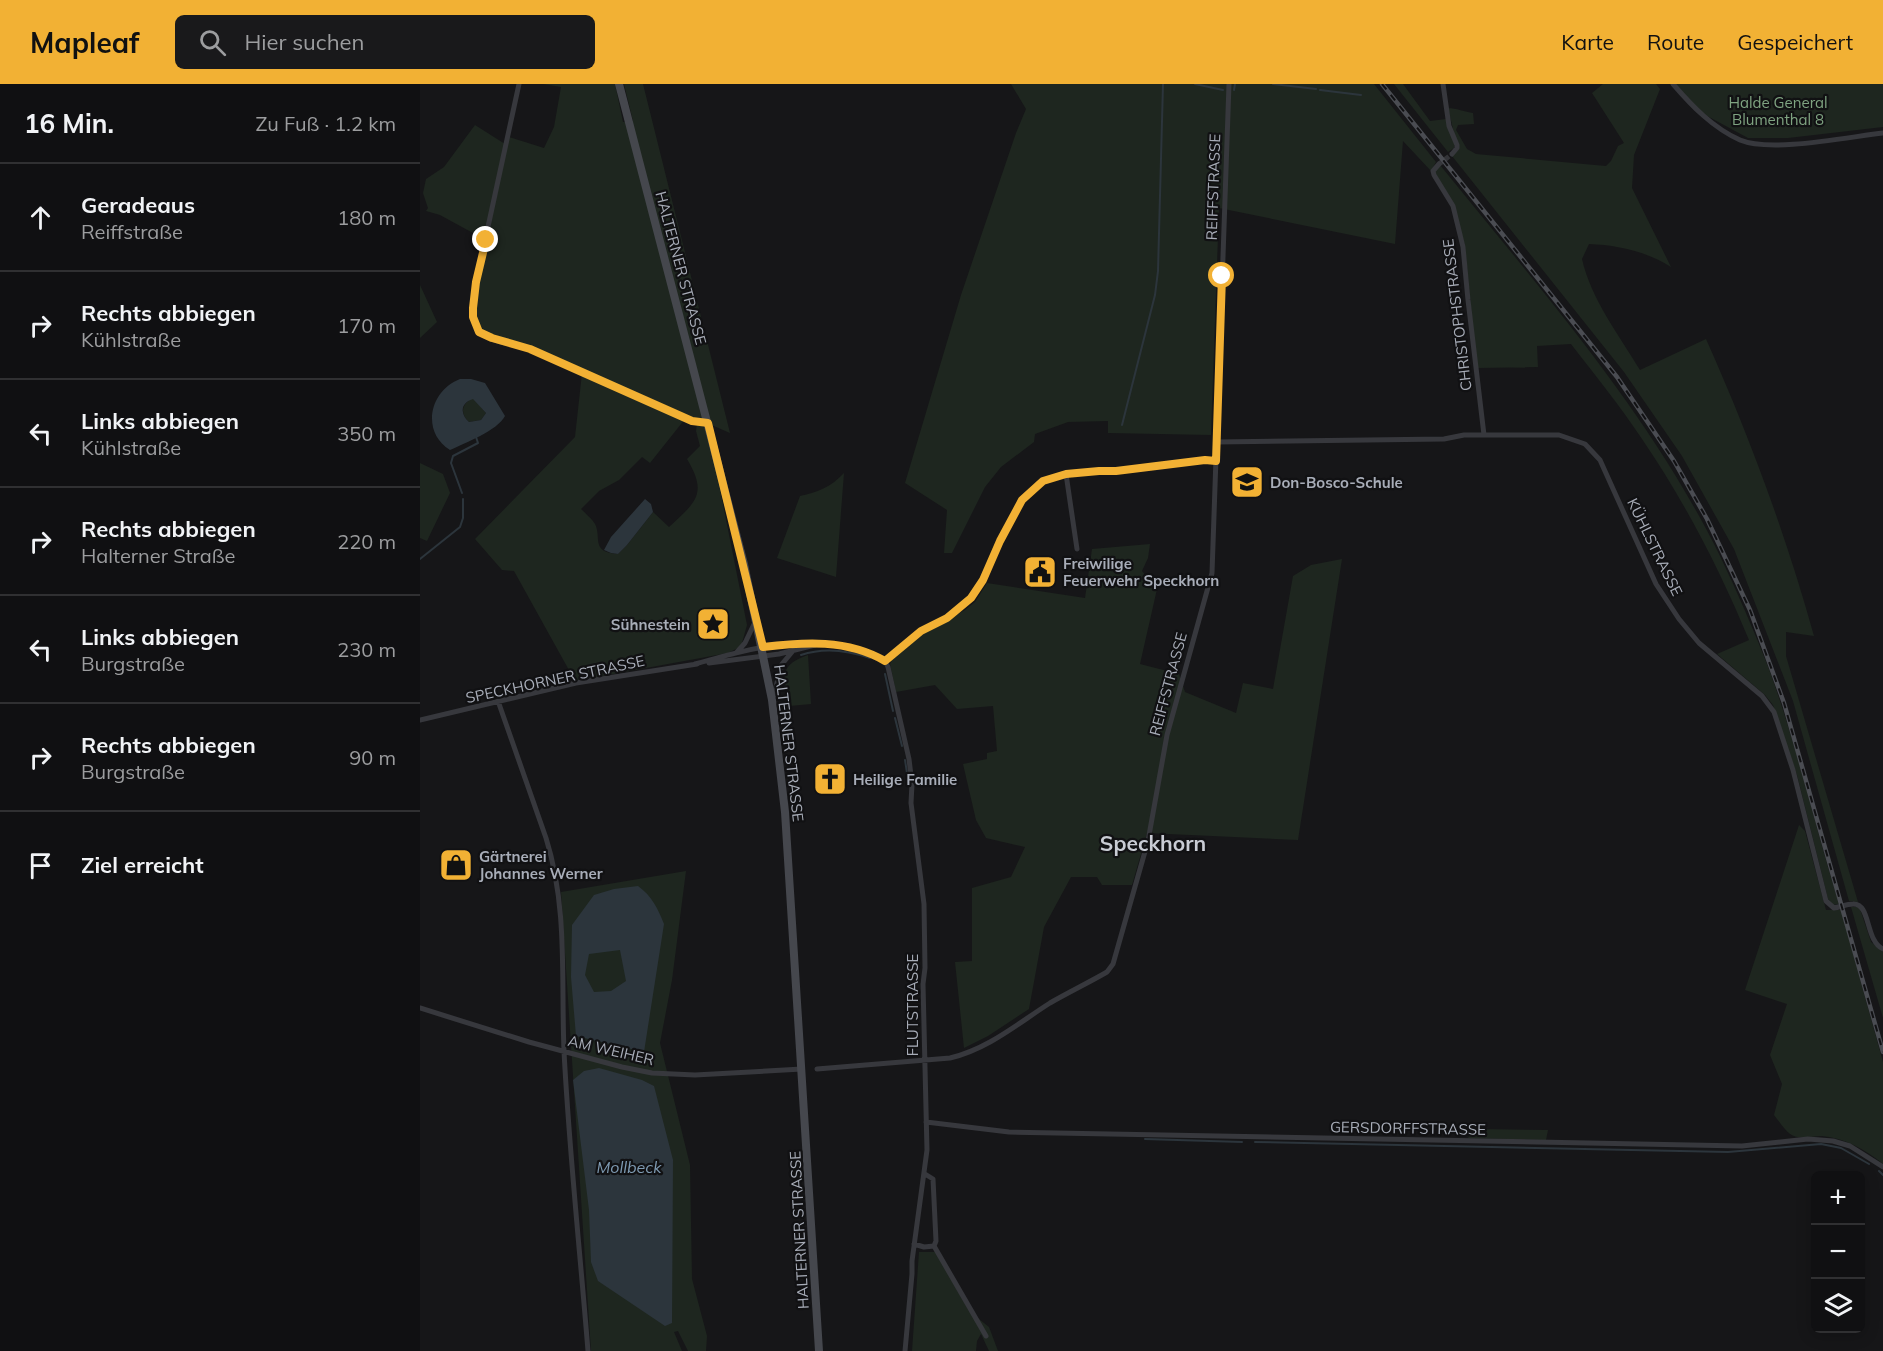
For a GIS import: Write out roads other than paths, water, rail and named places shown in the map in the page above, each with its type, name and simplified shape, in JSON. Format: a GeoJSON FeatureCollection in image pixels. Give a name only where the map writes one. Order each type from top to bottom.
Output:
{"type":"FeatureCollection","features":[{"type":"Feature","properties":{"kind":"main road","name":"HALTERNER STRASSE"},"geometry":{"type":"LineString","coordinates":[[619,84],[708,423],[763,647],[772,700],[785,812],[819,1351]]}},
{"type":"Feature","properties":{"kind":"street"},"geometry":{"type":"LineString","coordinates":[[519,84],[476,282],[473,308],[479,332],[530,349],[692,421],[708,423]]}},
{"type":"Feature","properties":{"kind":"street","name":"REIFFSTRASSE"},"geometry":{"type":"LineString","coordinates":[[818,1069],[965,1055],[984,1046],[1049,1004],[1107,972],[1113,964],[1148,842],[1167,735],[1212,573],[1229,84]]}},
{"type":"Feature","properties":{"kind":"street"},"geometry":{"type":"LineString","coordinates":[[1443,84],[1449,126],[1457,145],[1452,154]]}},
{"type":"Feature","properties":{"kind":"street"},"geometry":{"type":"LineString","coordinates":[[1673,84],[1697,111],[1710,121],[1740,140],[1751,143],[1779,145],[1883,133]]}},
{"type":"Feature","properties":{"kind":"street","name":"CHRISTOPHSTRASSE"},"geometry":{"type":"LineString","coordinates":[[1439,164],[1433,171],[1434,176],[1453,206],[1463,247],[1467,300],[1484,435]]}},
{"type":"Feature","properties":{"kind":"street","name":"KÜHLSTRASSE"},"geometry":{"type":"LineString","coordinates":[[1216,442],[1559,435],[1585,444],[1595,452],[1600,460],[1656,584],[1679,619],[1700,643],[1762,696],[1774,712],[1793,770],[1828,905],[1834,908],[1854,904],[1860,906],[1873,940],[1878,947],[1883,949]]}},
{"type":"Feature","properties":{"kind":"street"},"geometry":{"type":"LineString","coordinates":[[763,647],[808,642],[856,649],[885,661],[921,631],[947,618],[971,598],[983,580],[1000,541],[1022,500],[1043,481],[1066,474],[1135,469],[1205,460],[1216,461]]}},
{"type":"Feature","properties":{"kind":"street"},"geometry":{"type":"LineString","coordinates":[[1066,474],[1077,549]]}},
{"type":"Feature","properties":{"kind":"street"},"geometry":{"type":"LineString","coordinates":[[737,652],[745,643],[756,618]]}},
{"type":"Feature","properties":{"kind":"street"},"geometry":{"type":"LineString","coordinates":[[765,657],[819,644]]}},
{"type":"Feature","properties":{"kind":"street","name":"SPECKHORNER STRASSE"},"geometry":{"type":"LineString","coordinates":[[695,664],[763,647]]}},
{"type":"Feature","properties":{"kind":"street"},"geometry":{"type":"LineString","coordinates":[[772,700],[782,664],[792,652]]}},
{"type":"Feature","properties":{"kind":"street","name":"SPECKHORNER STRASSE"},"geometry":{"type":"LineString","coordinates":[[420,720],[576,683],[695,664],[765,657]]}},
{"type":"Feature","properties":{"kind":"street","name":"FLUTSTRASSE"},"geometry":{"type":"LineString","coordinates":[[885,661],[909,757],[912,784],[911,803],[923,894],[925,950],[923,984],[925,1174],[914,1244],[905,1351]]}},
{"type":"Feature","properties":{"kind":"street"},"geometry":{"type":"LineString","coordinates":[[498,701],[555,870],[562,923],[564,1051],[588,1351]]}},
{"type":"Feature","properties":{"kind":"street","name":"AM WEIHER"},"geometry":{"type":"LineString","coordinates":[[420,1008],[564,1051],[652,1073],[695,1075],[802,1069]]}},
{"type":"Feature","properties":{"kind":"street","name":"GERSDORFFSTRASSE"},"geometry":{"type":"LineString","coordinates":[[926,1122],[1009,1132],[1540,1143],[1742,1146],[1821,1139],[1850,1146],[1883,1167]]}},
{"type":"Feature","properties":{"kind":"street"},"geometry":{"type":"LineString","coordinates":[[925,1174],[933,1179],[936,1241],[934,1246],[986,1336]]}},
{"type":"Feature","properties":{"kind":"street"},"geometry":{"type":"LineString","coordinates":[[914,1244],[924,1247],[934,1246]]}},
{"type":"Feature","properties":{"kind":"water"},"geometry":{"type":"Polygon","coordinates":[[[460,379],[485,383],[505,416],[488,432],[450,450],[435,433],[432,423],[432,412],[436,402],[449,385],[460,379]],[[473,399],[466,403],[463,409],[464,416],[469,422],[481,420],[486,413],[473,399]]]}},
{"type":"Feature","properties":{"kind":"water"},"geometry":{"type":"Polygon","coordinates":[[[645,499],[651,504],[653,512],[627,545],[618,554],[604,550],[611,537],[645,499]]]}},
{"type":"Feature","properties":{"kind":"water"},"geometry":{"type":"Polygon","coordinates":[[[638,886],[654,903],[664,924],[644,1052],[576,1036],[571,977],[572,925],[594,895],[614,889],[638,886]],[[620,950],[589,954],[585,975],[594,992],[611,991],[626,981],[620,950]]]}},
{"type":"Feature","properties":{"kind":"water","name":"Mollbeck"},"geometry":{"type":"Polygon","coordinates":[[[599,1068],[642,1080],[654,1086],[673,1160],[672,1323],[665,1326],[598,1281],[591,1262],[589,1210],[573,1080],[584,1071],[599,1068]]]}},
{"type":"Feature","properties":{"kind":"waterway"},"geometry":{"type":"LineString","coordinates":[[1122,425],[1155,295],[1158,271],[1163,84]]}},
{"type":"Feature","properties":{"kind":"waterway"},"geometry":{"type":"LineString","coordinates":[[1195,84],[1223,90]]}},
{"type":"Feature","properties":{"kind":"waterway"},"geometry":{"type":"LineString","coordinates":[[1234,90],[1235,84]]}},
{"type":"Feature","properties":{"kind":"waterway"},"geometry":{"type":"LineString","coordinates":[[1273,84],[1316,89]]}},
{"type":"Feature","properties":{"kind":"waterway"},"geometry":{"type":"LineString","coordinates":[[1320,90],[1361,95]]}},
{"type":"Feature","properties":{"kind":"waterway"},"geometry":{"type":"LineString","coordinates":[[462,493],[451,463],[453,456],[478,443],[476,437]]}},
{"type":"Feature","properties":{"kind":"waterway"},"geometry":{"type":"LineString","coordinates":[[420,559],[460,527],[463,518],[463,499]]}},
{"type":"Feature","properties":{"kind":"waterway"},"geometry":{"type":"LineString","coordinates":[[801,655],[836,650],[870,658]]}},
{"type":"Feature","properties":{"kind":"waterway"},"geometry":{"type":"LineString","coordinates":[[885,674],[893,711]]}},
{"type":"Feature","properties":{"kind":"waterway"},"geometry":{"type":"LineString","coordinates":[[895,718],[902,746]]}},
{"type":"Feature","properties":{"kind":"waterway"},"geometry":{"type":"LineString","coordinates":[[905,760],[907,773]]}},
{"type":"Feature","properties":{"kind":"waterway"},"geometry":{"type":"LineString","coordinates":[[1145,1139],[1242,1142]]}},
{"type":"Feature","properties":{"kind":"waterway"},"geometry":{"type":"LineString","coordinates":[[1255,1142],[1728,1152],[1821,1144],[1841,1148],[1869,1164]]}},
{"type":"Feature","properties":{"kind":"waterway"},"geometry":{"type":"LineString","coordinates":[[1879,1171],[1883,1175]]}},
{"type":"Feature","properties":{"kind":"tunnel"},"geometry":{"type":"LineString","coordinates":[[1439,164],[1452,154]]}},
{"type":"Feature","properties":{"kind":"railway"},"geometry":{"type":"LineString","coordinates":[[1382,84],[1617,377],[1674,461],[1707,519],[1750,610],[1784,703],[1883,1052]]}},
{"type":"Feature","properties":{"kind":"place","name":"Don-Bosco-Schule"},"geometry":{"type":"Point","coordinates":[1247,482]}},
{"type":"Feature","properties":{"kind":"place","name":"Freiwilige Feuerwehr Speckhorn"},"geometry":{"type":"Point","coordinates":[1040,572]}},
{"type":"Feature","properties":{"kind":"place","name":"Sühnestein"},"geometry":{"type":"Point","coordinates":[713,624]}},
{"type":"Feature","properties":{"kind":"place","name":"Heilige Familie"},"geometry":{"type":"Point","coordinates":[830,779]}},
{"type":"Feature","properties":{"kind":"place","name":"Gärtnerei Johannes Werner"},"geometry":{"type":"Point","coordinates":[456,865]}},
{"type":"Feature","properties":{"kind":"district","name":"Speckhorn"},"geometry":{"type":"Point","coordinates":[1153,843]}},
{"type":"Feature","properties":{"kind":"park label","name":"Halde General Blumenthal 8"},"geometry":{"type":"Point","coordinates":[1778,110]}}]}
